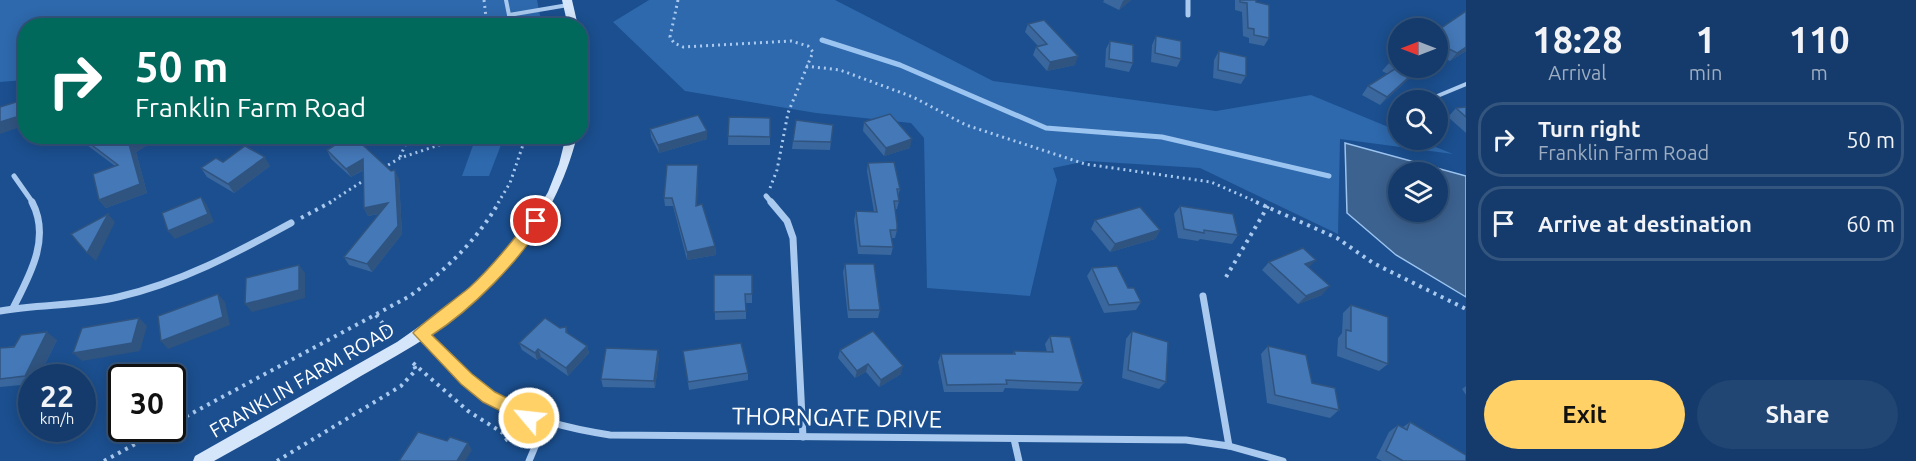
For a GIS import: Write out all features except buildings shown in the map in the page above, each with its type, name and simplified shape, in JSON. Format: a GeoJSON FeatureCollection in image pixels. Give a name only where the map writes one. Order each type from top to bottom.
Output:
{"type":"FeatureCollection","features":[{"type":"Feature","properties":{"kind":"main road"},"geometry":{"type":"LineString","coordinates":[[568,2],[571,18]]}},
{"type":"Feature","properties":{"kind":"main road","name":"FRANKLIN FARM ROAD"},"geometry":{"type":"LineString","coordinates":[[200,461],[255,432],[436,324],[476,290],[525,237],[547,205],[562,174],[570,144]]}},
{"type":"Feature","properties":{"kind":"street"},"geometry":{"type":"LineString","coordinates":[[1188,0],[1188,15]]}},
{"type":"Feature","properties":{"kind":"street"},"geometry":{"type":"LineString","coordinates":[[13,308],[33,268],[40,234],[35,208],[14,176]]}},
{"type":"Feature","properties":{"kind":"street"},"geometry":{"type":"LineString","coordinates":[[766,196],[787,221],[793,238],[803,437]]}},
{"type":"Feature","properties":{"kind":"street"},"geometry":{"type":"LineString","coordinates":[[0,311],[13,308],[78,304],[158,287],[222,261],[291,223]]}},
{"type":"Feature","properties":{"kind":"street"},"geometry":{"type":"LineString","coordinates":[[1203,296],[1229,446]]}},
{"type":"Feature","properties":{"kind":"street","name":"THORNGATE DRIVE"},"geometry":{"type":"LineString","coordinates":[[421,333],[466,379],[489,397],[529,418],[610,435],[1186,440],[1229,446],[1283,461]]}},
{"type":"Feature","properties":{"kind":"street"},"geometry":{"type":"LineString","coordinates":[[529,461],[545,423]]}},
{"type":"Feature","properties":{"kind":"street"},"geometry":{"type":"LineString","coordinates":[[1014,439],[1019,461]]}},
{"type":"Feature","properties":{"kind":"lane"},"geometry":{"type":"LineString","coordinates":[[506,0],[510,18]]}},
{"type":"Feature","properties":{"kind":"lane"},"geometry":{"type":"LineString","coordinates":[[509,15],[568,2]]}},
{"type":"Feature","properties":{"kind":"lane"},"geometry":{"type":"LineString","coordinates":[[1448,92],[1466,84]]}},
{"type":"Feature","properties":{"kind":"path"},"geometry":{"type":"LineString","coordinates":[[484,0],[486,18]]}},
{"type":"Feature","properties":{"kind":"path"},"geometry":{"type":"LineString","coordinates":[[678,0],[670,37],[674,43],[683,47],[791,41],[808,46],[813,52],[788,113],[777,170],[766,196]]}},
{"type":"Feature","properties":{"kind":"path"},"geometry":{"type":"LineString","coordinates":[[806,66],[840,70],[913,97],[966,125],[1085,164],[1211,182],[1337,238],[1373,263],[1466,309]]}},
{"type":"Feature","properties":{"kind":"path"},"geometry":{"type":"LineString","coordinates":[[400,158],[406,144]]}},
{"type":"Feature","properties":{"kind":"path"},"geometry":{"type":"LineString","coordinates":[[380,170],[400,158],[442,144]]}},
{"type":"Feature","properties":{"kind":"path"},"geometry":{"type":"LineString","coordinates":[[186,417],[376,315],[410,296],[430,281],[485,226],[510,183],[523,144]]}},
{"type":"Feature","properties":{"kind":"path"},"geometry":{"type":"LineString","coordinates":[[291,223],[322,208],[370,176]]}},
{"type":"Feature","properties":{"kind":"path"},"geometry":{"type":"LineString","coordinates":[[1226,277],[1268,206]]}},
{"type":"Feature","properties":{"kind":"path"},"geometry":{"type":"LineString","coordinates":[[376,315],[392,336]]}},
{"type":"Feature","properties":{"kind":"path"},"geometry":{"type":"LineString","coordinates":[[277,461],[401,386],[416,370],[413,363],[468,411],[503,433],[507,440],[535,447]]}},
{"type":"Feature","properties":{"kind":"path"},"geometry":{"type":"LineString","coordinates":[[104,461],[140,442]]}},
{"type":"Feature","properties":{"kind":"shaded area"},"geometry":{"type":"Polygon","coordinates":[[[0,0],[537,0],[541,18],[18,18],[18,81],[0,82],[0,0]]]}},
{"type":"Feature","properties":{"kind":"shaded area"},"geometry":{"type":"Polygon","coordinates":[[[649,0],[835,0],[993,81],[1216,111],[1311,95],[1388,127],[1388,145],[1340,139],[1338,234],[1200,168],[1087,161],[1053,168],[1057,180],[1030,296],[927,288],[924,138],[911,123],[816,113],[685,91],[613,22],[649,0]]]}},
{"type":"Feature","properties":{"kind":"shaded area"},"geometry":{"type":"Polygon","coordinates":[[[1345,143],[1415,162],[1388,162],[1388,222],[1448,222],[1448,171],[1466,176],[1466,297],[1396,255],[1347,213],[1345,143]]]}},
{"type":"Feature","properties":{"kind":"shaded area"},"geometry":{"type":"Polygon","coordinates":[[[473,144],[501,144],[489,176],[462,176],[473,144]]]}},
{"type":"Feature","properties":{"kind":"shaded area"},"geometry":{"type":"Polygon","coordinates":[[[1423,150],[1443,150],[1453,154],[1423,150]]]}},
{"type":"Feature","properties":{"kind":"waterway"},"geometry":{"type":"LineString","coordinates":[[822,40],[900,65],[1046,128],[1162,137],[1329,176]]}},
{"type":"Feature","properties":{"kind":"route"},"geometry":{"type":"LineString","coordinates":[[529,418],[489,397],[466,379],[421,333],[436,324],[476,290],[508,258],[536,221]]}}]}
